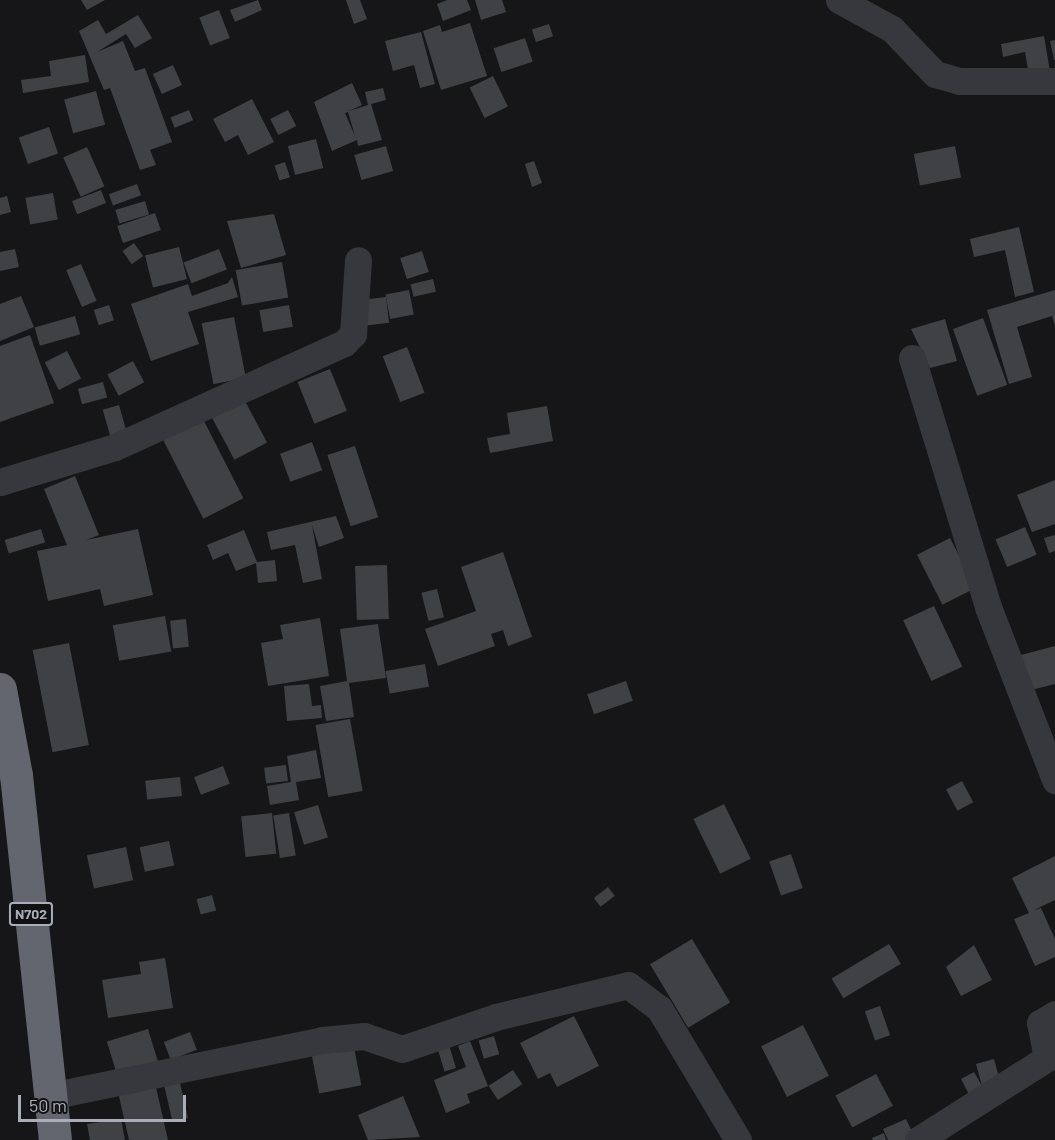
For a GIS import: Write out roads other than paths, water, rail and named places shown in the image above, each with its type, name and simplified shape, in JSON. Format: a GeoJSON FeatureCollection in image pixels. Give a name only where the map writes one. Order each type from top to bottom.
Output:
{"type":"FeatureCollection","features":[{"type":"Feature","properties":{"kind":"highway","name":"N702"},"geometry":{"type":"LineString","coordinates":[[0,689],[16,775],[55,1140]]}},
{"type":"Feature","properties":{"kind":"street"},"geometry":{"type":"LineString","coordinates":[[839,0],[892,28],[935,74],[959,81],[1055,81]]}},
{"type":"Feature","properties":{"kind":"street"},"geometry":{"type":"LineString","coordinates":[[0,482],[115,447],[344,343],[353,334],[358,260]]}},
{"type":"Feature","properties":{"kind":"street"},"geometry":{"type":"LineString","coordinates":[[912,358],[988,607],[1055,780]]}},
{"type":"Feature","properties":{"kind":"street"},"geometry":{"type":"LineString","coordinates":[[50,1096],[322,1040],[364,1036],[402,1049],[496,1017],[628,985],[659,1008],[738,1140]]}},
{"type":"Feature","properties":{"kind":"street"},"geometry":{"type":"LineString","coordinates":[[918,1140],[1047,1058],[1040,1023],[1055,1014]]}}]}
